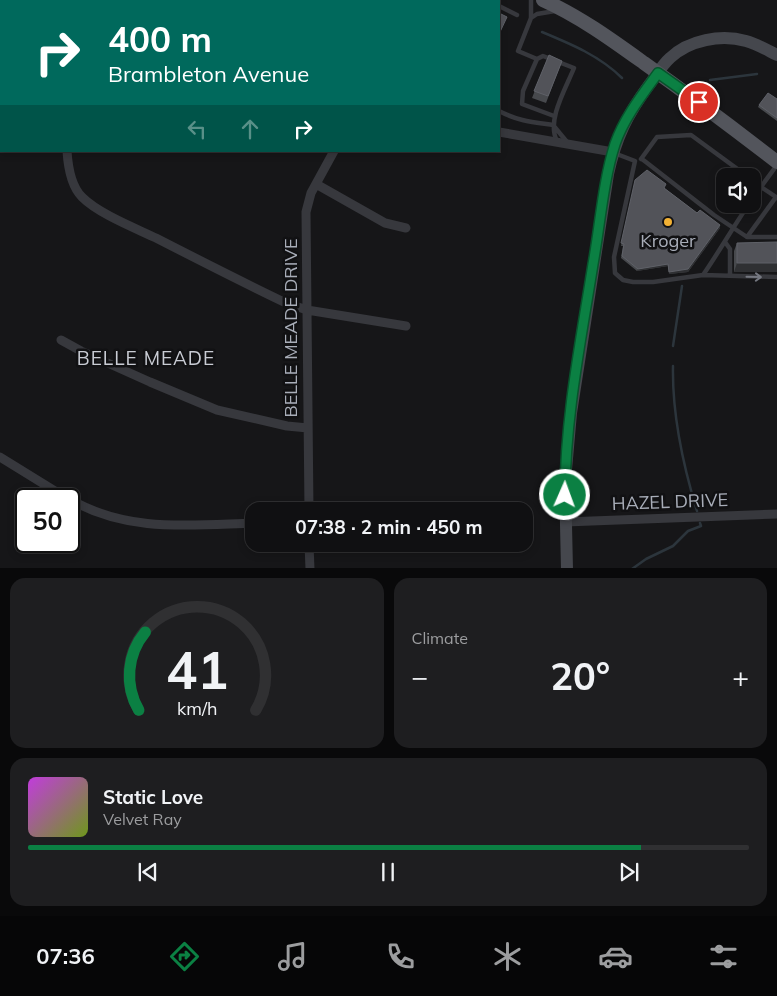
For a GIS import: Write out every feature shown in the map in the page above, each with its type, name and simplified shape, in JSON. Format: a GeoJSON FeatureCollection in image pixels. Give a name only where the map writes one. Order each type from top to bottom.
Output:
{"type":"FeatureCollection","features":[{"type":"Feature","properties":{"kind":"main road"},"geometry":{"type":"LineString","coordinates":[[543,0],[565,10],[613,41],[777,164]]}},
{"type":"Feature","properties":{"kind":"main road"},"geometry":{"type":"LineString","coordinates":[[567,568],[565,481],[570,413],[602,207],[613,152],[627,118],[658,73],[676,52],[685,47],[714,39],[726,38],[746,41],[777,55]]}},
{"type":"Feature","properties":{"kind":"street"},"geometry":{"type":"LineString","coordinates":[[500,132],[613,152]]}},
{"type":"Feature","properties":{"kind":"street"},"geometry":{"type":"LineString","coordinates":[[67,152],[67,162],[73,183],[82,197],[93,206],[286,303],[307,310],[406,326]]}},
{"type":"Feature","properties":{"kind":"street","name":"BELLE MEADE DRIVE"},"geometry":{"type":"LineString","coordinates":[[309,502],[306,212],[311,193],[333,152]]}},
{"type":"Feature","properties":{"kind":"street"},"geometry":{"type":"LineString","coordinates":[[316,184],[385,223],[406,228]]}},
{"type":"Feature","properties":{"kind":"street"},"geometry":{"type":"LineString","coordinates":[[61,340],[142,378],[217,410],[278,424],[308,428]]}},
{"type":"Feature","properties":{"kind":"street"},"geometry":{"type":"LineString","coordinates":[[0,457],[50,488]]}},
{"type":"Feature","properties":{"kind":"street"},"geometry":{"type":"LineString","coordinates":[[80,505],[106,517],[142,524],[245,523]]}},
{"type":"Feature","properties":{"kind":"street","name":"HAZEL DRIVE"},"geometry":{"type":"LineString","coordinates":[[565,522],[777,514]]}},
{"type":"Feature","properties":{"kind":"street"},"geometry":{"type":"LineString","coordinates":[[309,552],[310,568]]}},
{"type":"Feature","properties":{"kind":"lane"},"geometry":{"type":"LineString","coordinates":[[531,0],[531,18],[518,51],[537,59]]}},
{"type":"Feature","properties":{"kind":"lane"},"geometry":{"type":"LineString","coordinates":[[500,6],[517,15]]}},
{"type":"Feature","properties":{"kind":"lane"},"geometry":{"type":"LineString","coordinates":[[531,18],[545,12],[565,10]]}},
{"type":"Feature","properties":{"kind":"lane"},"geometry":{"type":"LineString","coordinates":[[554,116],[522,104],[523,91],[537,59],[543,56],[574,68],[554,116],[553,134],[557,142]]}},
{"type":"Feature","properties":{"kind":"lane"},"geometry":{"type":"LineString","coordinates":[[500,111],[520,121],[553,125],[570,144]]}},
{"type":"Feature","properties":{"kind":"lane"},"geometry":{"type":"LineString","coordinates":[[613,152],[635,161],[642,159],[657,137],[691,135],[736,168]]}},
{"type":"Feature","properties":{"kind":"lane"},"geometry":{"type":"LineString","coordinates":[[642,159],[732,228],[747,237],[777,237]]}},
{"type":"Feature","properties":{"kind":"lane"},"geometry":{"type":"LineString","coordinates":[[635,161],[614,257],[615,273],[623,280],[654,282],[703,275],[777,277]]}},
{"type":"Feature","properties":{"kind":"lane"},"geometry":{"type":"LineString","coordinates":[[747,237],[776,197],[761,187],[777,164]]}},
{"type":"Feature","properties":{"kind":"lane"},"geometry":{"type":"LineString","coordinates":[[703,275],[726,242],[732,228],[743,213]]}},
{"type":"Feature","properties":{"kind":"lane"},"geometry":{"type":"LineString","coordinates":[[726,242],[730,249],[730,276]]}},
{"type":"Feature","properties":{"kind":"building"},"geometry":{"type":"Polygon","coordinates":[[[500,14],[507,17],[500,32],[500,14]]]}},
{"type":"Feature","properties":{"kind":"building"},"geometry":{"type":"Polygon","coordinates":[[[549,55],[562,61],[548,96],[534,91],[549,55]]]}},
{"type":"Feature","properties":{"kind":"building"},"geometry":{"type":"Polygon","coordinates":[[[768,93],[777,99],[777,118],[759,105],[768,93]]]}},
{"type":"Feature","properties":{"kind":"building","name":"Kroger"},"geometry":{"type":"Polygon","coordinates":[[[647,170],[666,184],[664,188],[697,213],[700,210],[720,225],[688,269],[669,272],[668,264],[638,269],[622,256],[624,244],[621,243],[635,180],[647,170]]]}},
{"type":"Feature","properties":{"kind":"building"},"geometry":{"type":"Polygon","coordinates":[[[777,242],[777,263],[737,263],[737,243],[777,242]]]}},
{"type":"Feature","properties":{"kind":"waterway"},"geometry":{"type":"LineString","coordinates":[[542,32],[595,57],[622,78]]}},
{"type":"Feature","properties":{"kind":"waterway"},"geometry":{"type":"LineString","coordinates":[[710,80],[757,74]]}},
{"type":"Feature","properties":{"kind":"waterway"},"geometry":{"type":"LineString","coordinates":[[673,346],[682,286]]}},
{"type":"Feature","properties":{"kind":"waterway"},"geometry":{"type":"LineString","coordinates":[[673,366],[674,403],[679,440],[697,511]]}},
{"type":"Feature","properties":{"kind":"waterway"},"geometry":{"type":"LineString","coordinates":[[633,568],[646,559],[673,546],[688,531],[701,526],[700,523]]}},
{"type":"Feature","properties":{"kind":"place","name":"Kroger"},"geometry":{"type":"Point","coordinates":[668,222]}},
{"type":"Feature","properties":{"kind":"district","name":"BELLE MEADE"},"geometry":{"type":"Point","coordinates":[146,358]}},
{"type":"Feature","properties":{"kind":"route"},"geometry":{"type":"LineString","coordinates":[[565,495],[570,413],[602,207],[615,144],[627,118],[658,73],[699,102]]}}]}
